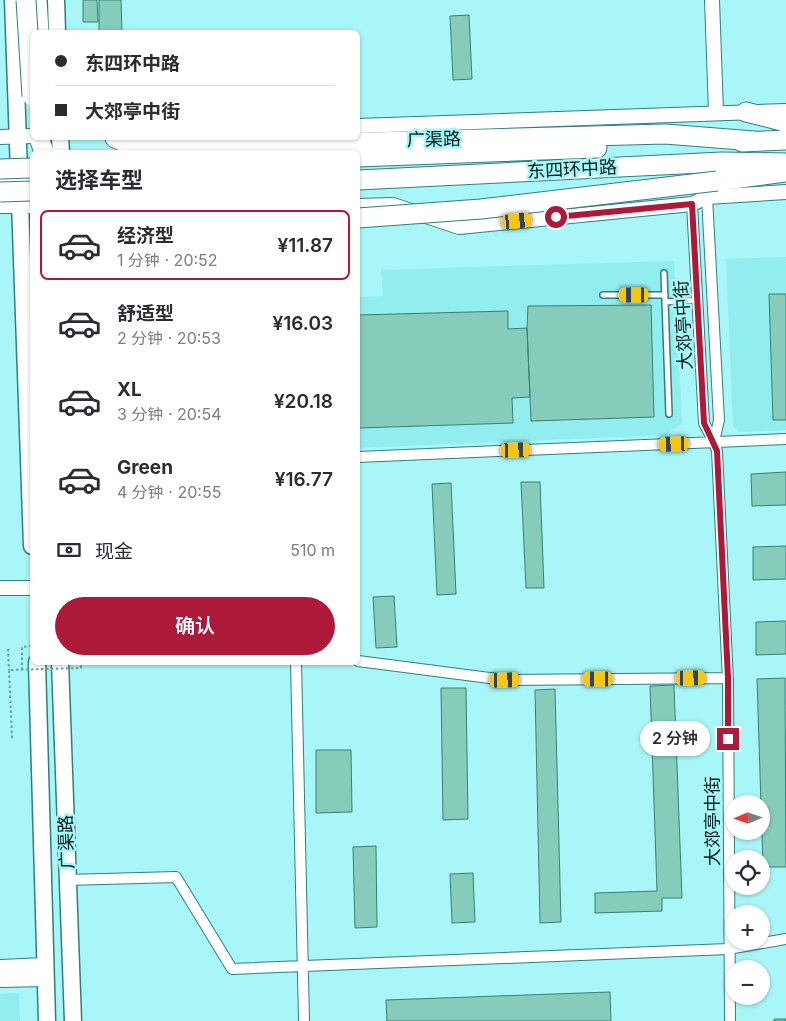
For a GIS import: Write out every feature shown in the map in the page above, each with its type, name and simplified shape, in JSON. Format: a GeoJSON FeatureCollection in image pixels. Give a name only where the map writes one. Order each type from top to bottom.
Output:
{"type":"FeatureCollection","features":[{"type":"Feature","properties":{"kind":"highway"},"geometry":{"type":"LineString","coordinates":[[28,0],[30,48]]}},
{"type":"Feature","properties":{"kind":"highway"},"geometry":{"type":"LineString","coordinates":[[37,0],[39,30]]}},
{"type":"Feature","properties":{"kind":"highway"},"geometry":{"type":"LineString","coordinates":[[746,112],[786,122]]}},
{"type":"Feature","properties":{"kind":"highway","name":"广渠路"},"geometry":{"type":"LineString","coordinates":[[120,140],[124,142],[188,147],[665,134],[754,141]]}},
{"type":"Feature","properties":{"kind":"highway"},"geometry":{"type":"LineString","coordinates":[[34,140],[42,150]]}},
{"type":"Feature","properties":{"kind":"highway","name":"东四环中路"},"geometry":{"type":"LineString","coordinates":[[360,157],[786,140]]}},
{"type":"Feature","properties":{"kind":"highway","name":"东四环中路"},"geometry":{"type":"LineString","coordinates":[[360,180],[722,162],[786,162]]}},
{"type":"Feature","properties":{"kind":"highway"},"geometry":{"type":"LineString","coordinates":[[0,169],[28,173]]}},
{"type":"Feature","properties":{"kind":"highway"},"geometry":{"type":"LineString","coordinates":[[360,218],[481,209],[786,172]]}},
{"type":"Feature","properties":{"kind":"highway"},"geometry":{"type":"LineString","coordinates":[[0,192],[28,173]]}},
{"type":"Feature","properties":{"kind":"main road"},"geometry":{"type":"LineString","coordinates":[[13,0],[14,26],[30,130]]}},
{"type":"Feature","properties":{"kind":"main road"},"geometry":{"type":"LineString","coordinates":[[28,0],[30,35]]}},
{"type":"Feature","properties":{"kind":"main road"},"geometry":{"type":"LineString","coordinates":[[56,0],[57,30]]}},
{"type":"Feature","properties":{"kind":"main road"},"geometry":{"type":"LineString","coordinates":[[712,0],[716,112]]}},
{"type":"Feature","properties":{"kind":"main road"},"geometry":{"type":"LineString","coordinates":[[14,26],[25,43],[30,62]]}},
{"type":"Feature","properties":{"kind":"main road"},"geometry":{"type":"LineString","coordinates":[[360,126],[786,110]]}},
{"type":"Feature","properties":{"kind":"main road"},"geometry":{"type":"LineString","coordinates":[[0,137],[30,137]]}},
{"type":"Feature","properties":{"kind":"main road"},"geometry":{"type":"LineString","coordinates":[[30,433],[26,206],[31,140]]}},
{"type":"Feature","properties":{"kind":"main road"},"geometry":{"type":"LineString","coordinates":[[0,163],[28,173]]}},
{"type":"Feature","properties":{"kind":"main road"},"geometry":{"type":"LineString","coordinates":[[0,179],[28,173]]}},
{"type":"Feature","properties":{"kind":"main road"},"geometry":{"type":"LineString","coordinates":[[360,206],[392,205],[459,227],[692,204],[707,197],[786,192]]}},
{"type":"Feature","properties":{"kind":"main road"},"geometry":{"type":"LineString","coordinates":[[0,206],[26,206]]}},
{"type":"Feature","properties":{"kind":"main road"},"geometry":{"type":"LineString","coordinates":[[0,588],[30,588]]}},
{"type":"Feature","properties":{"kind":"main road","name":"广渠路"},"geometry":{"type":"LineString","coordinates":[[60,665],[73,1021]]}},
{"type":"Feature","properties":{"kind":"main road","name":"广渠路"},"geometry":{"type":"LineString","coordinates":[[29,666],[47,1021]]}},
{"type":"Feature","properties":{"kind":"main road"},"geometry":{"type":"LineString","coordinates":[[0,967],[45,972]]}},
{"type":"Feature","properties":{"kind":"main road"},"geometry":{"type":"LineString","coordinates":[[0,980],[45,972]]}},
{"type":"Feature","properties":{"kind":"street","name":"大郊亭中街"},"geometry":{"type":"LineString","coordinates":[[707,197],[719,420],[714,442]]}},
{"type":"Feature","properties":{"kind":"street","name":"大郊亭中街"},"geometry":{"type":"LineString","coordinates":[[692,204],[704,423],[717,451],[728,678],[728,905]]}},
{"type":"Feature","properties":{"kind":"street"},"geometry":{"type":"LineString","coordinates":[[360,456],[786,439]]}},
{"type":"Feature","properties":{"kind":"street"},"geometry":{"type":"LineString","coordinates":[[360,661],[505,680],[728,678]]}},
{"type":"Feature","properties":{"kind":"street"},"geometry":{"type":"LineString","coordinates":[[296,665],[302,860],[301,966],[304,1021]]}},
{"type":"Feature","properties":{"kind":"street"},"geometry":{"type":"LineString","coordinates":[[67,880],[176,877],[232,969],[725,949]]}},
{"type":"Feature","properties":{"kind":"street"},"geometry":{"type":"LineString","coordinates":[[770,942],[786,939]]}},
{"type":"Feature","properties":{"kind":"street","name":"大郊亭中街"},"geometry":{"type":"LineString","coordinates":[[728,950],[730,1021]]}},
{"type":"Feature","properties":{"kind":"lane"},"geometry":{"type":"LineString","coordinates":[[664,273],[669,414]]}},
{"type":"Feature","properties":{"kind":"lane"},"geometry":{"type":"LineString","coordinates":[[603,295],[665,295]]}},
{"type":"Feature","properties":{"kind":"lane"},"geometry":{"type":"LineString","coordinates":[[665,302],[698,300]]}},
{"type":"Feature","properties":{"kind":"path"},"geometry":{"type":"LineString","coordinates":[[29,666],[22,647],[30,646]]}},
{"type":"Feature","properties":{"kind":"path"},"geometry":{"type":"LineString","coordinates":[[8,648],[12,738]]}},
{"type":"Feature","properties":{"kind":"path"},"geometry":{"type":"LineString","coordinates":[[8,670],[29,666],[81,668],[81,665]]}},
{"type":"Feature","properties":{"kind":"shaded area"},"geometry":{"type":"Polygon","coordinates":[[[786,257],[786,430],[738,432],[733,426],[726,259],[786,257]]]}},
{"type":"Feature","properties":{"kind":"shaded area"},"geometry":{"type":"Polygon","coordinates":[[[674,261],[682,423],[666,435],[360,448],[360,297],[383,296],[381,270],[674,261]]]}},
{"type":"Feature","properties":{"kind":"shaded area"},"geometry":{"type":"Polygon","coordinates":[[[19,993],[20,1021],[0,1021],[0,994],[19,993]]]}},
{"type":"Feature","properties":{"kind":"building"},"geometry":{"type":"Polygon","coordinates":[[[83,0],[97,0],[98,22],[83,22],[83,0]]]}},
{"type":"Feature","properties":{"kind":"building"},"geometry":{"type":"Polygon","coordinates":[[[99,0],[121,0],[122,30],[99,30],[99,0]]]}},
{"type":"Feature","properties":{"kind":"building"},"geometry":{"type":"Polygon","coordinates":[[[469,15],[472,79],[453,80],[450,16],[469,15]]]}},
{"type":"Feature","properties":{"kind":"building"},"geometry":{"type":"Polygon","coordinates":[[[769,294],[786,294],[786,420],[773,420],[769,294]]]}},
{"type":"Feature","properties":{"kind":"building"},"geometry":{"type":"Polygon","coordinates":[[[651,305],[654,417],[531,421],[527,328],[528,306],[651,305]]]}},
{"type":"Feature","properties":{"kind":"building"},"geometry":{"type":"Polygon","coordinates":[[[508,311],[508,329],[527,328],[530,397],[512,398],[513,423],[360,428],[360,315],[508,311]]]}},
{"type":"Feature","properties":{"kind":"building"},"geometry":{"type":"Polygon","coordinates":[[[786,472],[786,505],[752,506],[751,474],[786,472]]]}},
{"type":"Feature","properties":{"kind":"building"},"geometry":{"type":"Polygon","coordinates":[[[521,482],[540,482],[544,588],[526,588],[521,482]]]}},
{"type":"Feature","properties":{"kind":"building"},"geometry":{"type":"Polygon","coordinates":[[[451,483],[456,594],[437,595],[432,484],[451,483]]]}},
{"type":"Feature","properties":{"kind":"building"},"geometry":{"type":"Polygon","coordinates":[[[786,546],[786,579],[753,580],[753,547],[786,546]]]}},
{"type":"Feature","properties":{"kind":"building"},"geometry":{"type":"Polygon","coordinates":[[[394,596],[397,647],[376,648],[373,597],[394,596]]]}},
{"type":"Feature","properties":{"kind":"building"},"geometry":{"type":"Polygon","coordinates":[[[786,621],[786,654],[756,655],[756,622],[786,621]]]}},
{"type":"Feature","properties":{"kind":"building"},"geometry":{"type":"Polygon","coordinates":[[[785,678],[786,867],[770,867],[770,850],[762,850],[762,840],[770,840],[770,795],[761,795],[757,679],[785,678]]]}},
{"type":"Feature","properties":{"kind":"building"},"geometry":{"type":"Polygon","coordinates":[[[674,685],[682,898],[662,898],[662,911],[595,913],[595,893],[657,891],[650,686],[674,685]]]}},
{"type":"Feature","properties":{"kind":"building"},"geometry":{"type":"Polygon","coordinates":[[[441,688],[466,688],[468,819],[443,820],[441,688]]]}},
{"type":"Feature","properties":{"kind":"building"},"geometry":{"type":"Polygon","coordinates":[[[555,689],[561,922],[540,923],[535,690],[555,689]]]}},
{"type":"Feature","properties":{"kind":"building"},"geometry":{"type":"Polygon","coordinates":[[[316,750],[351,750],[352,812],[316,813],[316,750]]]}},
{"type":"Feature","properties":{"kind":"building"},"geometry":{"type":"Polygon","coordinates":[[[376,846],[377,927],[355,928],[353,847],[376,846]]]}},
{"type":"Feature","properties":{"kind":"building"},"geometry":{"type":"Polygon","coordinates":[[[473,873],[475,922],[452,923],[450,874],[473,873]]]}},
{"type":"Feature","properties":{"kind":"building"},"geometry":{"type":"Polygon","coordinates":[[[610,992],[611,1021],[387,1021],[386,1000],[610,992]]]}},
{"type":"Feature","properties":{"kind":"building"},"geometry":{"type":"Polygon","coordinates":[[[774,1019],[786,1019],[786,1021],[774,1021],[774,1019]]]}},
{"type":"Feature","properties":{"kind":"route"},"geometry":{"type":"LineString","coordinates":[[556,217],[692,204],[704,423],[717,451],[728,678],[728,739]]}}]}
